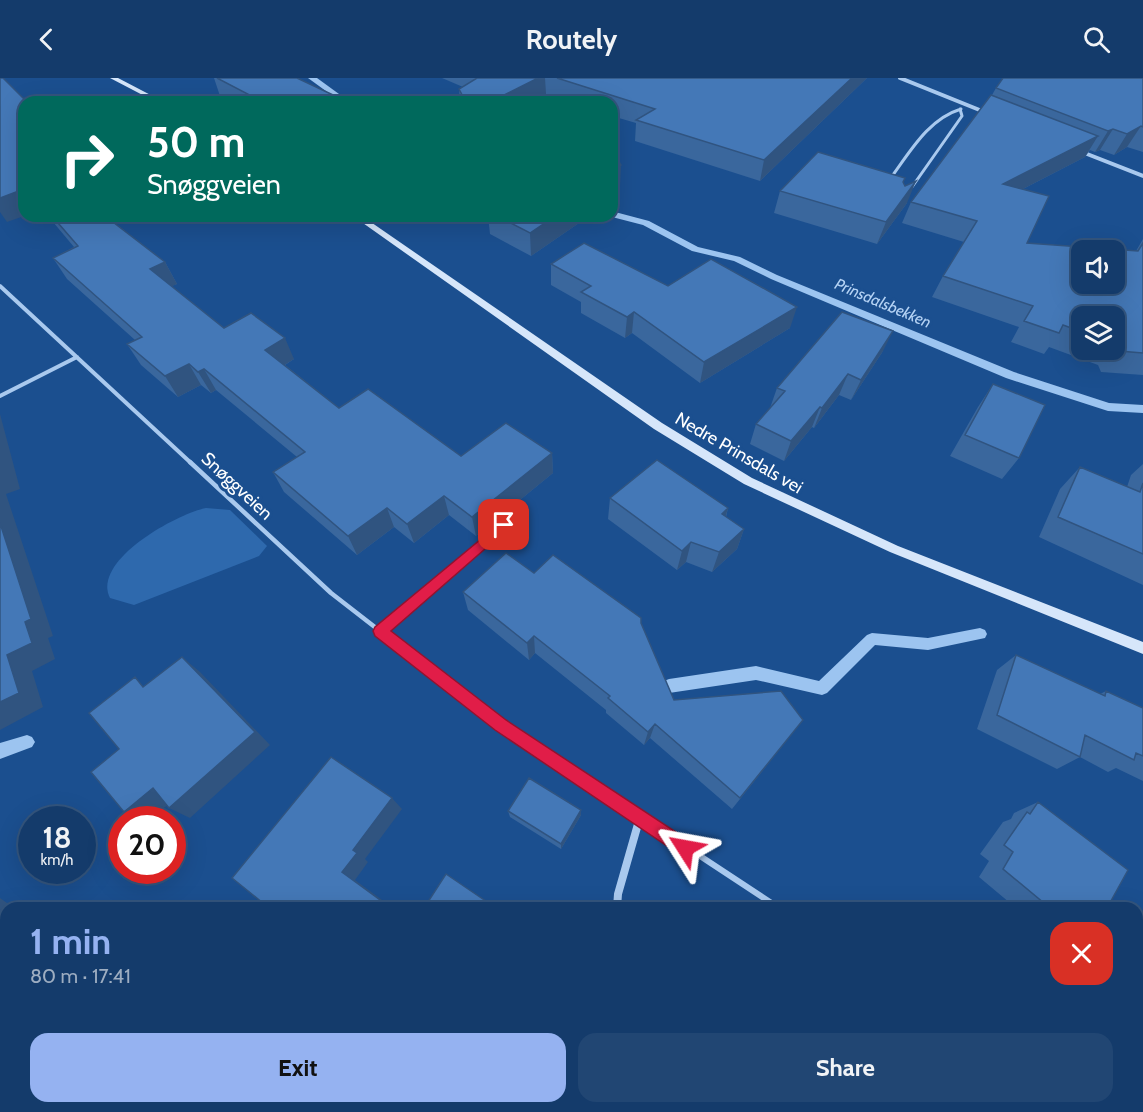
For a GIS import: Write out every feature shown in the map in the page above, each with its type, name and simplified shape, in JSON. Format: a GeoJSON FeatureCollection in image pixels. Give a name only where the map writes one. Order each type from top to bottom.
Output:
{"type":"FeatureCollection","features":[{"type":"Feature","properties":{"kind":"main road"},"geometry":{"type":"LineString","coordinates":[[113,78],[149,96]]}},
{"type":"Feature","properties":{"kind":"main road","name":"Nedre Prinsdals vei"},"geometry":{"type":"LineString","coordinates":[[366,222],[658,426],[731,471],[790,502],[884,545],[1143,648]]}},
{"type":"Feature","properties":{"kind":"street"},"geometry":{"type":"LineString","coordinates":[[900,78],[992,115]]}},
{"type":"Feature","properties":{"kind":"street"},"geometry":{"type":"LineString","coordinates":[[1072,148],[1143,176]]}},
{"type":"Feature","properties":{"kind":"street"},"geometry":{"type":"LineString","coordinates":[[617,902],[640,817]]}},
{"type":"Feature","properties":{"kind":"lane"},"geometry":{"type":"LineString","coordinates":[[888,181],[930,127],[951,110],[960,110],[966,105]]}},
{"type":"Feature","properties":{"kind":"lane"},"geometry":{"type":"LineString","coordinates":[[911,188],[962,116],[960,110]]}},
{"type":"Feature","properties":{"kind":"lane","name":"Snøggveien"},"geometry":{"type":"LineString","coordinates":[[0,286],[291,557],[380,631],[501,725],[770,902]]}},
{"type":"Feature","properties":{"kind":"lane"},"geometry":{"type":"LineString","coordinates":[[0,396],[76,357]]}},
{"type":"Feature","properties":{"kind":"lane"},"geometry":{"type":"LineString","coordinates":[[380,631],[504,525]]}},
{"type":"Feature","properties":{"kind":"shaded area"},"geometry":{"type":"Polygon","coordinates":[[[206,508],[230,510],[267,546],[259,556],[134,605],[110,598],[107,584],[113,569],[124,555],[157,529],[192,512],[206,508]]]}},
{"type":"Feature","properties":{"kind":"building"},"geometry":{"type":"Polygon","coordinates":[[[0,78],[3,78],[21,96],[18,96],[18,191],[0,198],[0,78]]]}},
{"type":"Feature","properties":{"kind":"building"},"geometry":{"type":"Polygon","coordinates":[[[217,78],[297,78],[335,96],[252,96],[217,78]]]}},
{"type":"Feature","properties":{"kind":"building"},"geometry":{"type":"Polygon","coordinates":[[[477,78],[538,78],[502,96],[463,96],[459,89],[477,78]]]}},
{"type":"Feature","properties":{"kind":"building"},"geometry":{"type":"Polygon","coordinates":[[[557,78],[852,78],[764,160],[636,120],[655,109],[557,78]]]}},
{"type":"Feature","properties":{"kind":"building"},"geometry":{"type":"Polygon","coordinates":[[[1003,78],[1143,78],[1143,127],[1127,134],[1113,129],[1108,131],[996,88],[1003,78]]]}},
{"type":"Feature","properties":{"kind":"building"},"geometry":{"type":"Polygon","coordinates":[[[991,95],[1098,136],[1003,184],[1049,196],[1027,243],[1071,246],[1071,294],[1125,294],[1125,250],[1138,251],[1143,243],[1143,353],[1125,352],[1125,306],[1071,306],[1071,328],[1063,325],[1059,333],[1024,321],[1033,306],[943,276],[977,221],[911,202],[991,95]]]}},
{"type":"Feature","properties":{"kind":"building"},"geometry":{"type":"Polygon","coordinates":[[[818,152],[905,178],[903,182],[905,186],[916,181],[886,222],[780,191],[818,152]]]}},
{"type":"Feature","properties":{"kind":"building"},"geometry":{"type":"Polygon","coordinates":[[[57,222],[113,222],[165,262],[150,269],[224,328],[251,313],[285,338],[265,350],[339,408],[368,389],[461,456],[506,423],[552,453],[472,517],[444,496],[407,524],[387,508],[348,536],[273,472],[305,452],[204,369],[198,372],[189,364],[165,376],[127,344],[142,337],[53,258],[78,246],[57,222]]]}},
{"type":"Feature","properties":{"kind":"building"},"geometry":{"type":"Polygon","coordinates":[[[509,222],[546,222],[530,233],[509,222]]]}},
{"type":"Feature","properties":{"kind":"building"},"geometry":{"type":"Polygon","coordinates":[[[584,243],[668,286],[711,259],[797,307],[704,362],[634,312],[627,317],[581,292],[591,286],[551,264],[584,243]]]}},
{"type":"Feature","properties":{"kind":"building"},"geometry":{"type":"Polygon","coordinates":[[[842,312],[893,331],[861,380],[848,374],[822,408],[820,407],[791,441],[756,424],[785,391],[777,388],[842,312]]]}},
{"type":"Feature","properties":{"kind":"building"},"geometry":{"type":"Polygon","coordinates":[[[993,384],[1045,405],[1019,458],[965,435],[993,384]]]}},
{"type":"Feature","properties":{"kind":"building"},"geometry":{"type":"Polygon","coordinates":[[[657,460],[728,508],[722,514],[744,529],[719,552],[691,542],[682,551],[610,498],[657,460]]]}},
{"type":"Feature","properties":{"kind":"building"},"geometry":{"type":"Polygon","coordinates":[[[1080,467],[1140,492],[1143,483],[1143,554],[1058,517],[1080,467]]]}},
{"type":"Feature","properties":{"kind":"building"},"geometry":{"type":"Polygon","coordinates":[[[0,523],[31,619],[25,622],[32,643],[7,655],[19,693],[0,702],[0,523]]]}},
{"type":"Feature","properties":{"kind":"building"},"geometry":{"type":"Polygon","coordinates":[[[506,553],[534,573],[553,555],[641,618],[641,623],[674,700],[781,691],[803,720],[740,798],[655,724],[648,732],[608,698],[610,696],[534,636],[527,643],[463,592],[506,553]]]}},
{"type":"Feature","properties":{"kind":"building"},"geometry":{"type":"Polygon","coordinates":[[[1016,655],[1105,696],[1106,691],[1143,708],[1143,756],[1136,753],[1134,760],[1085,735],[1080,757],[997,715],[1016,655]]]}},
{"type":"Feature","properties":{"kind":"building"},"geometry":{"type":"Polygon","coordinates":[[[182,657],[255,732],[171,806],[167,806],[153,788],[131,806],[119,806],[91,772],[119,749],[89,713],[135,677],[143,687],[182,657]]]}},
{"type":"Feature","properties":{"kind":"building"},"geometry":{"type":"Polygon","coordinates":[[[331,757],[392,798],[353,850],[357,853],[342,872],[383,902],[262,902],[232,878],[331,757]]]}},
{"type":"Feature","properties":{"kind":"building"},"geometry":{"type":"Polygon","coordinates":[[[529,778],[581,810],[561,844],[508,811],[529,778]]]}},
{"type":"Feature","properties":{"kind":"building"},"geometry":{"type":"Polygon","coordinates":[[[1038,802],[1128,870],[1110,902],[1043,902],[1003,869],[1013,852],[1004,845],[1027,812],[1030,814],[1038,802]]]}},
{"type":"Feature","properties":{"kind":"building"},"geometry":{"type":"Polygon","coordinates":[[[446,874],[487,902],[428,902],[446,874]]]}},
{"type":"Feature","properties":{"kind":"waterway","name":"Prinsdalsbekken"},"geometry":{"type":"LineString","coordinates":[[312,78],[338,96]]}},
{"type":"Feature","properties":{"kind":"waterway","name":"Prinsdalsbekken"},"geometry":{"type":"LineString","coordinates":[[618,216],[646,223],[695,249],[737,259],[774,277],[1010,375],[1108,407],[1143,409]]}},
{"type":"Feature","properties":{"kind":"waterway"},"geometry":{"type":"LineString","coordinates":[[669,686],[756,673],[822,688],[872,639],[928,644],[980,634]]}},
{"type":"Feature","properties":{"kind":"waterway"},"geometry":{"type":"LineString","coordinates":[[0,751],[27,742]]}},
{"type":"Feature","properties":{"kind":"route"},"geometry":{"type":"LineString","coordinates":[[504,525],[380,631],[501,725],[685,848]]}}]}
